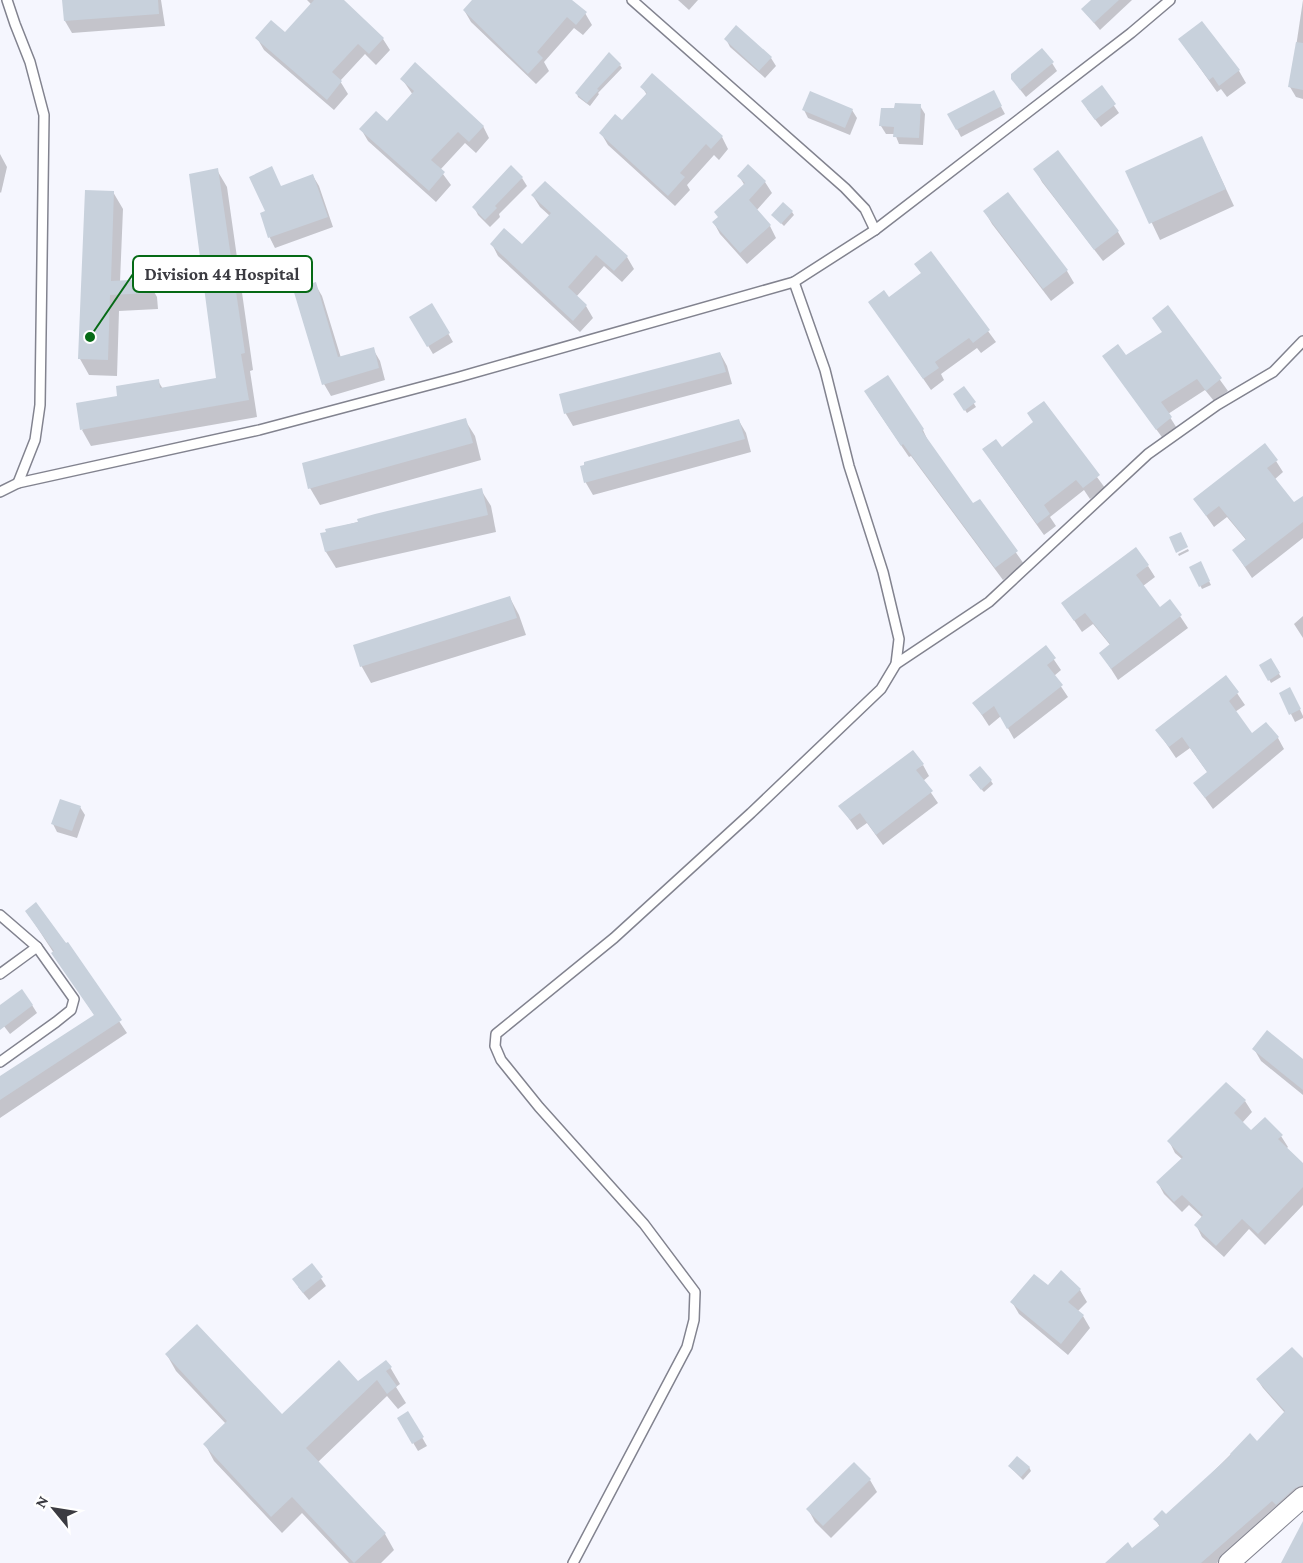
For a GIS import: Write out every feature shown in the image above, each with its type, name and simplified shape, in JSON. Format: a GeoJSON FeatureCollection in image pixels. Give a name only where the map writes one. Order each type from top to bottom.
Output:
{"type":"FeatureCollection","features":[{"type":"Feature","properties":{"kind":"street"},"geometry":{"type":"LineString","coordinates":[[1229,1563],[1303,1497]]}},
{"type":"Feature","properties":{"kind":"lane"},"geometry":{"type":"LineString","coordinates":[[8,0],[30,62],[44,115],[40,405],[35,440],[18,483]]}},
{"type":"Feature","properties":{"kind":"lane"},"geometry":{"type":"LineString","coordinates":[[632,0],[845,188],[865,209],[876,230]]}},
{"type":"Feature","properties":{"kind":"lane"},"geometry":{"type":"LineString","coordinates":[[0,492],[18,483],[270,427],[794,282],[876,230],[1131,33],[1170,0]]}},
{"type":"Feature","properties":{"kind":"lane"},"geometry":{"type":"LineString","coordinates":[[573,1563],[687,1347],[694,1320],[695,1292],[644,1224],[539,1107],[501,1060],[495,1046],[496,1034],[614,938],[751,813],[881,689],[896,664],[899,639],[883,572],[849,466],[825,370],[794,282]]}},
{"type":"Feature","properties":{"kind":"lane"},"geometry":{"type":"LineString","coordinates":[[896,664],[989,602],[1148,454],[1217,405],[1273,372],[1303,341]]}},
{"type":"Feature","properties":{"kind":"lane"},"geometry":{"type":"LineString","coordinates":[[0,915],[37,947],[74,999],[71,1010],[0,1062]]}},
{"type":"Feature","properties":{"kind":"lane"},"geometry":{"type":"LineString","coordinates":[[0,974],[37,947]]}},
{"type":"Feature","properties":{"kind":"building"},"geometry":{"type":"Polygon","coordinates":[[[62,0],[158,0],[159,14],[64,21],[62,0]]]}},
{"type":"Feature","properties":{"kind":"building"},"geometry":{"type":"Polygon","coordinates":[[[314,0],[344,0],[384,38],[369,54],[358,44],[332,72],[342,81],[327,100],[255,38],[271,20],[285,32],[314,0]]]}},
{"type":"Feature","properties":{"kind":"building"},"geometry":{"type":"Polygon","coordinates":[[[472,0],[572,0],[587,12],[576,25],[567,17],[537,52],[543,58],[528,74],[463,10],[472,0]]]}},
{"type":"Feature","properties":{"kind":"building"},"geometry":{"type":"Polygon","coordinates":[[[1091,0],[1119,0],[1094,23],[1081,9],[1091,0]]]}},
{"type":"Feature","properties":{"kind":"building"},"geometry":{"type":"Polygon","coordinates":[[[1202,21],[1240,70],[1219,86],[1213,77],[1209,80],[1178,39],[1202,21]]]}},
{"type":"Feature","properties":{"kind":"building"},"geometry":{"type":"Polygon","coordinates":[[[736,25],[772,57],[759,71],[724,39],[736,25]]]}},
{"type":"Feature","properties":{"kind":"building"},"geometry":{"type":"Polygon","coordinates":[[[1296,42],[1303,43],[1303,90],[1288,87],[1296,42]]]}},
{"type":"Feature","properties":{"kind":"building"},"geometry":{"type":"Polygon","coordinates":[[[1042,48],[1054,62],[1020,90],[1011,79],[1011,74],[1042,48]]]}},
{"type":"Feature","properties":{"kind":"building"},"geometry":{"type":"Polygon","coordinates":[[[609,52],[621,64],[587,103],[575,93],[609,52]]]}},
{"type":"Feature","properties":{"kind":"building"},"geometry":{"type":"Polygon","coordinates":[[[415,62],[484,126],[469,142],[458,132],[431,160],[445,172],[429,191],[359,129],[376,111],[387,121],[414,91],[400,79],[415,62]]]}},
{"type":"Feature","properties":{"kind":"building"},"geometry":{"type":"Polygon","coordinates":[[[652,73],[723,136],[711,149],[706,144],[680,173],[685,177],[668,196],[599,133],[615,114],[622,120],[647,93],[640,87],[652,73]]]}},
{"type":"Feature","properties":{"kind":"building"},"geometry":{"type":"Polygon","coordinates":[[[1102,85],[1116,104],[1095,120],[1081,101],[1102,85]]]}},
{"type":"Feature","properties":{"kind":"building"},"geometry":{"type":"Polygon","coordinates":[[[994,90],[1002,106],[956,130],[947,114],[994,90]]]}},
{"type":"Feature","properties":{"kind":"building"},"geometry":{"type":"Polygon","coordinates":[[[810,91],[853,109],[845,128],[802,110],[810,91]]]}},
{"type":"Feature","properties":{"kind":"building"},"geometry":{"type":"Polygon","coordinates":[[[895,103],[921,104],[919,138],[893,137],[894,127],[879,126],[881,108],[894,108],[895,103]]]}},
{"type":"Feature","properties":{"kind":"building"},"geometry":{"type":"Polygon","coordinates":[[[1202,136],[1226,189],[1149,224],[1125,171],[1202,136]]]}},
{"type":"Feature","properties":{"kind":"building"},"geometry":{"type":"Polygon","coordinates":[[[1058,150],[1119,231],[1094,250],[1033,169],[1058,150]]]}},
{"type":"Feature","properties":{"kind":"building"},"geometry":{"type":"Polygon","coordinates":[[[748,164],[766,181],[749,200],[771,225],[740,253],[712,222],[718,217],[714,212],[745,183],[737,176],[748,164]]]}},
{"type":"Feature","properties":{"kind":"building"},"geometry":{"type":"Polygon","coordinates":[[[511,165],[523,177],[485,220],[472,207],[511,165]]]}},
{"type":"Feature","properties":{"kind":"building"},"geometry":{"type":"Polygon","coordinates":[[[272,166],[281,186],[313,174],[328,217],[268,238],[260,213],[265,211],[249,177],[272,166]]]}},
{"type":"Feature","properties":{"kind":"building"},"geometry":{"type":"Polygon","coordinates":[[[218,168],[245,353],[241,354],[249,400],[80,430],[76,403],[117,396],[116,386],[159,379],[160,388],[216,378],[189,174],[218,168]]]}},
{"type":"Feature","properties":{"kind":"building"},"geometry":{"type":"Polygon","coordinates":[[[545,181],[628,256],[614,271],[596,255],[568,287],[587,305],[573,321],[490,244],[504,228],[522,244],[551,213],[531,195],[545,181]]]}},
{"type":"Feature","properties":{"kind":"building"},"geometry":{"type":"Polygon","coordinates":[[[85,190],[114,191],[111,281],[149,279],[150,293],[110,295],[108,360],[78,359],[85,190]]]}},
{"type":"Feature","properties":{"kind":"building"},"geometry":{"type":"Polygon","coordinates":[[[1008,192],[1068,270],[1043,289],[983,211],[1008,192]]]}},
{"type":"Feature","properties":{"kind":"building"},"geometry":{"type":"Polygon","coordinates":[[[783,202],[793,211],[781,224],[771,215],[783,202]]]}},
{"type":"Feature","properties":{"kind":"building"},"geometry":{"type":"Polygon","coordinates":[[[931,251],[990,330],[973,343],[969,338],[935,362],[939,368],[923,379],[868,302],[884,290],[889,297],[921,273],[914,264],[931,251]]]}},
{"type":"Feature","properties":{"kind":"building"},"geometry":{"type":"Polygon","coordinates":[[[316,282],[338,357],[374,347],[379,368],[322,385],[293,289],[316,282]]]}},
{"type":"Feature","properties":{"kind":"building"},"geometry":{"type":"Polygon","coordinates":[[[432,303],[450,333],[427,347],[409,317],[432,303]]]}},
{"type":"Feature","properties":{"kind":"building"},"geometry":{"type":"Polygon","coordinates":[[[1168,305],[1222,378],[1206,391],[1197,379],[1161,402],[1172,417],[1156,430],[1102,356],[1118,344],[1126,355],[1162,332],[1152,318],[1168,305]]]}},
{"type":"Feature","properties":{"kind":"building"},"geometry":{"type":"Polygon","coordinates":[[[720,352],[726,372],[564,414],[559,394],[720,352]]]}},
{"type":"Feature","properties":{"kind":"building"},"geometry":{"type":"Polygon","coordinates":[[[888,375],[924,429],[922,431],[973,503],[980,499],[1018,551],[995,568],[903,444],[901,446],[864,391],[888,375]]]}},
{"type":"Feature","properties":{"kind":"building"},"geometry":{"type":"Polygon","coordinates":[[[964,386],[976,402],[964,411],[953,394],[964,386]]]}},
{"type":"Feature","properties":{"kind":"building"},"geometry":{"type":"Polygon","coordinates":[[[1044,401],[1100,475],[1083,488],[1076,480],[1044,505],[1050,514],[1037,524],[982,449],[996,439],[1002,447],[1033,422],[1027,413],[1044,401]]]}},
{"type":"Feature","properties":{"kind":"building"},"geometry":{"type":"Polygon","coordinates":[[[466,418],[473,443],[308,489],[302,463],[466,418]]]}},
{"type":"Feature","properties":{"kind":"building"},"geometry":{"type":"Polygon","coordinates":[[[739,419],[745,439],[584,483],[580,466],[584,465],[584,462],[739,419]]]}},
{"type":"Feature","properties":{"kind":"building"},"geometry":{"type":"Polygon","coordinates":[[[1265,443],[1278,460],[1267,468],[1294,502],[1303,496],[1303,522],[1245,567],[1232,550],[1246,539],[1219,506],[1206,516],[1193,499],[1265,443]]]}},
{"type":"Feature","properties":{"kind":"building"},"geometry":{"type":"Polygon","coordinates":[[[482,488],[488,515],[325,552],[320,533],[326,532],[325,529],[358,522],[357,519],[375,514],[482,488]]]}},
{"type":"Feature","properties":{"kind":"building"},"geometry":{"type":"Polygon","coordinates":[[[1181,532],[1188,547],[1176,553],[1169,537],[1181,532]]]}},
{"type":"Feature","properties":{"kind":"building"},"geometry":{"type":"Polygon","coordinates":[[[1136,547],[1149,565],[1136,575],[1160,607],[1170,599],[1182,615],[1111,669],[1099,653],[1110,644],[1085,613],[1074,621],[1061,603],[1136,547]]]}},
{"type":"Feature","properties":{"kind":"building"},"geometry":{"type":"Polygon","coordinates":[[[1201,561],[1210,581],[1199,587],[1189,567],[1201,561]]]}},
{"type":"Feature","properties":{"kind":"building"},"geometry":{"type":"Polygon","coordinates":[[[510,596],[517,618],[360,667],[353,645],[510,596]]]}},
{"type":"Feature","properties":{"kind":"building"},"geometry":{"type":"Polygon","coordinates":[[[1046,645],[1056,658],[1047,665],[1063,685],[1007,729],[994,706],[982,715],[972,703],[1046,645]]]}},
{"type":"Feature","properties":{"kind":"building"},"geometry":{"type":"Polygon","coordinates":[[[1271,658],[1280,673],[1268,681],[1259,665],[1271,658]]]}},
{"type":"Feature","properties":{"kind":"building"},"geometry":{"type":"Polygon","coordinates":[[[1226,675],[1239,692],[1229,701],[1252,733],[1266,722],[1279,737],[1205,798],[1193,783],[1207,772],[1182,737],[1169,747],[1155,730],[1226,675]]]}},
{"type":"Feature","properties":{"kind":"building"},"geometry":{"type":"Polygon","coordinates":[[[1290,687],[1301,709],[1289,715],[1279,693],[1290,687]]]}},
{"type":"Feature","properties":{"kind":"building"},"geometry":{"type":"Polygon","coordinates":[[[913,750],[924,764],[916,770],[933,791],[876,835],[860,813],[850,820],[838,806],[913,750]]]}},
{"type":"Feature","properties":{"kind":"building"},"geometry":{"type":"Polygon","coordinates":[[[980,766],[992,780],[981,790],[969,775],[980,766]]]}},
{"type":"Feature","properties":{"kind":"building"},"geometry":{"type":"Polygon","coordinates":[[[60,799],[81,806],[72,831],[51,824],[60,799]]]}},
{"type":"Feature","properties":{"kind":"building"},"geometry":{"type":"Polygon","coordinates":[[[36,902],[66,943],[68,942],[122,1020],[0,1100],[0,1076],[94,1015],[51,953],[54,951],[25,911],[36,902]]]}},
{"type":"Feature","properties":{"kind":"building"},"geometry":{"type":"Polygon","coordinates":[[[22,989],[33,1005],[0,1030],[0,1005],[22,989]]]}},
{"type":"Feature","properties":{"kind":"building"},"geometry":{"type":"Polygon","coordinates":[[[1267,1030],[1303,1059],[1303,1090],[1252,1049],[1267,1030]]]}},
{"type":"Feature","properties":{"kind":"building"},"geometry":{"type":"Polygon","coordinates":[[[1226,1082],[1246,1100],[1234,1113],[1251,1130],[1265,1117],[1283,1135],[1278,1139],[1303,1163],[1303,1187],[1258,1234],[1242,1219],[1216,1246],[1194,1225],[1203,1215],[1182,1195],[1174,1202],[1156,1182],[1183,1157],[1167,1141],[1226,1082]]]}},
{"type":"Feature","properties":{"kind":"building"},"geometry":{"type":"Polygon","coordinates":[[[312,1263],[323,1277],[303,1293],[292,1279],[312,1263]]]}},
{"type":"Feature","properties":{"kind":"building"},"geometry":{"type":"Polygon","coordinates":[[[1061,1270],[1081,1289],[1068,1302],[1084,1315],[1061,1344],[1010,1302],[1034,1274],[1048,1285],[1061,1270]]]}},
{"type":"Feature","properties":{"kind":"building"},"geometry":{"type":"Polygon","coordinates":[[[197,1324],[282,1414],[339,1360],[358,1381],[386,1360],[392,1367],[386,1371],[397,1386],[387,1394],[377,1380],[306,1448],[386,1533],[354,1563],[292,1497],[271,1517],[203,1444],[227,1421],[165,1354],[197,1324]]]}},
{"type":"Feature","properties":{"kind":"building"},"geometry":{"type":"Polygon","coordinates":[[[1292,1347],[1303,1358],[1303,1485],[1295,1488],[1276,1505],[1272,1501],[1201,1563],[1105,1563],[1128,1542],[1132,1548],[1160,1525],[1153,1519],[1162,1510],[1166,1514],[1231,1455],[1250,1433],[1257,1441],[1285,1411],[1256,1379],[1292,1347]]]}},
{"type":"Feature","properties":{"kind":"building"},"geometry":{"type":"Polygon","coordinates":[[[408,1411],[424,1437],[412,1444],[397,1418],[408,1411]]]}},
{"type":"Feature","properties":{"kind":"building"},"geometry":{"type":"Polygon","coordinates":[[[1017,1456],[1030,1467],[1021,1477],[1008,1466],[1017,1456]]]}},
{"type":"Feature","properties":{"kind":"building"},"geometry":{"type":"Polygon","coordinates":[[[854,1462],[871,1479],[823,1526],[806,1509],[854,1462]]]}},
{"type":"Feature","properties":{"kind":"building"},"geometry":{"type":"Polygon","coordinates":[[[1303,1521],[1303,1563],[1281,1563],[1303,1521]]]}},
{"type":"Feature","properties":{"kind":"place","name":"Division 44 Hospital"},"geometry":{"type":"Point","coordinates":[90,337]}}]}
